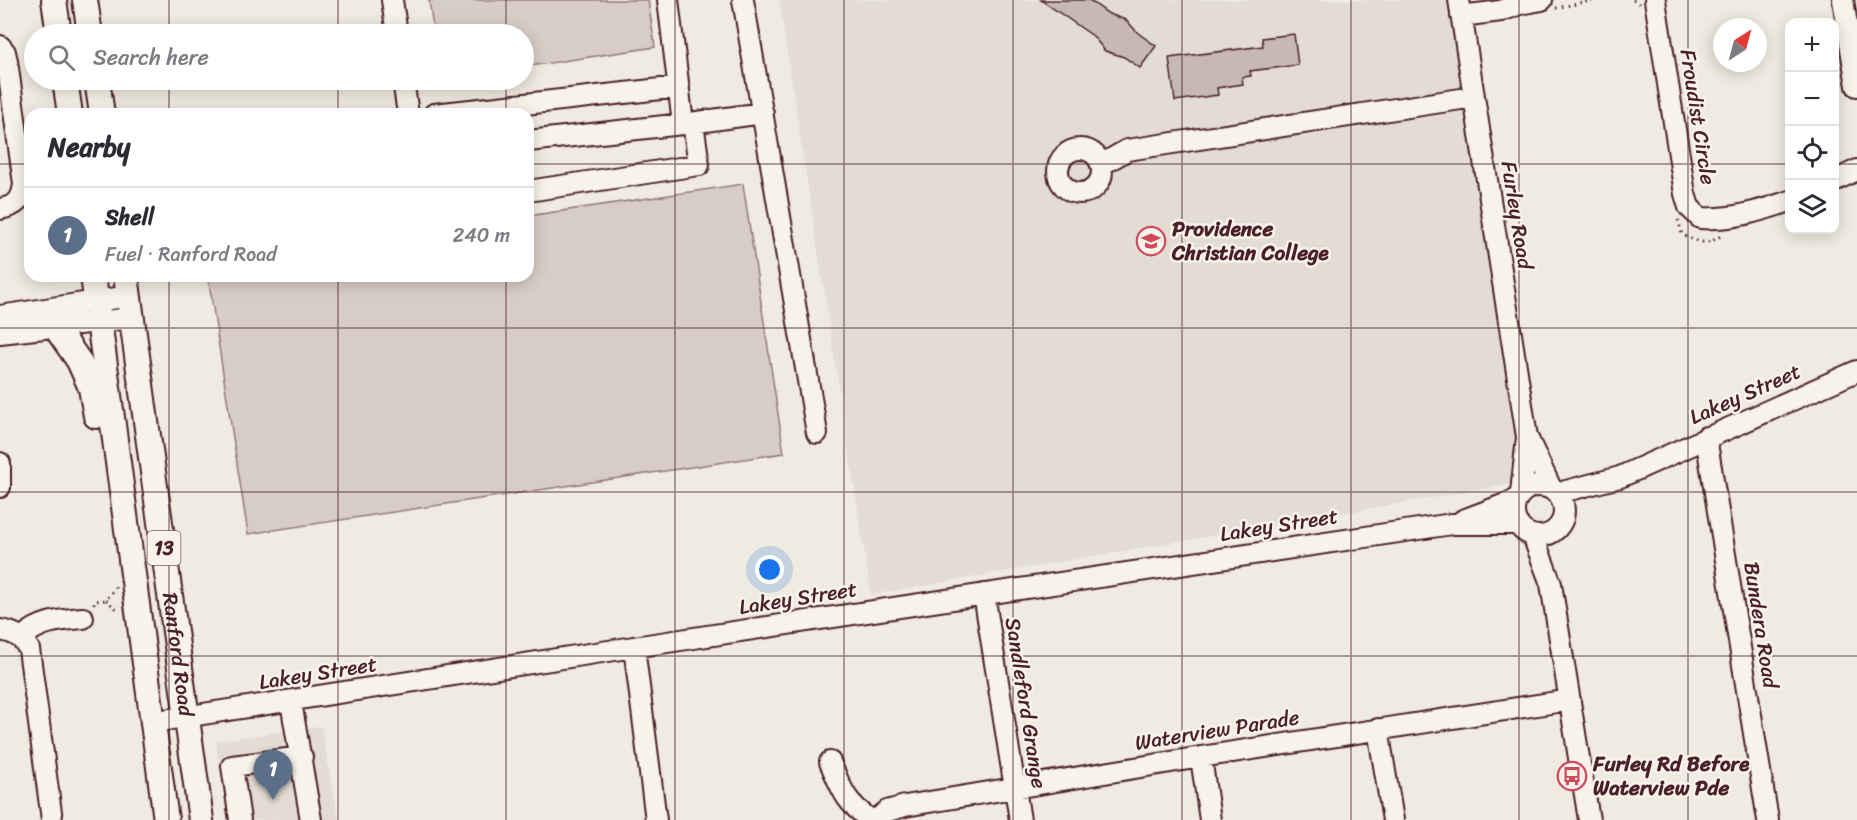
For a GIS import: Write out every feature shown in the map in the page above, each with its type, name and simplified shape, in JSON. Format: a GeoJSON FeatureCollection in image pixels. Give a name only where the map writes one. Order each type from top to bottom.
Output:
{"type":"FeatureCollection","features":[{"type":"Feature","properties":{"kind":"main road"},"geometry":{"type":"LineString","coordinates":[[54,0],[58,24]]}},
{"type":"Feature","properties":{"kind":"main road"},"geometry":{"type":"LineString","coordinates":[[85,0],[89,24]]}},
{"type":"Feature","properties":{"kind":"main road"},"geometry":{"type":"LineString","coordinates":[[66,90],[69,108]]}},
{"type":"Feature","properties":{"kind":"main road"},"geometry":{"type":"LineString","coordinates":[[98,90],[101,108]]}},
{"type":"Feature","properties":{"kind":"main road","name":"Ranford Road"},"geometry":{"type":"LineString","coordinates":[[94,282],[166,820]]}},
{"type":"Feature","properties":{"kind":"main road","name":"Ranford Road"},"geometry":{"type":"LineString","coordinates":[[129,297],[201,820]]}},
{"type":"Feature","properties":{"kind":"main road"},"geometry":{"type":"LineString","coordinates":[[56,328],[79,361],[92,387],[95,414],[117,455]]}},
{"type":"Feature","properties":{"kind":"street"},"geometry":{"type":"LineString","coordinates":[[392,0],[396,24]]}},
{"type":"Feature","properties":{"kind":"street"},"geometry":{"type":"LineString","coordinates":[[534,189],[699,165],[679,87],[668,0]]}},
{"type":"Feature","properties":{"kind":"street"},"geometry":{"type":"LineString","coordinates":[[743,0],[817,432]]}},
{"type":"Feature","properties":{"kind":"street"},"geometry":{"type":"LineString","coordinates":[[1460,6],[1485,0]]}},
{"type":"Feature","properties":{"kind":"street"},"geometry":{"type":"LineString","coordinates":[[1460,6],[1501,11],[1512,2],[1542,0]]}},
{"type":"Feature","properties":{"kind":"street","name":"Froudist Circle"},"geometry":{"type":"LineString","coordinates":[[1655,0],[1685,194],[1689,207],[1700,218],[1721,219],[1785,203]]}},
{"type":"Feature","properties":{"kind":"street"},"geometry":{"type":"LineString","coordinates":[[1843,0],[1857,86]]}},
{"type":"Feature","properties":{"kind":"street","name":"Furley Road"},"geometry":{"type":"LineString","coordinates":[[1460,6],[1527,437],[1519,496]]}},
{"type":"Feature","properties":{"kind":"street"},"geometry":{"type":"LineString","coordinates":[[0,46],[8,61],[24,184],[23,194],[18,202],[11,207],[0,208]]}},
{"type":"Feature","properties":{"kind":"street"},"geometry":{"type":"LineString","coordinates":[[488,108],[679,87]]}},
{"type":"Feature","properties":{"kind":"street"},"geometry":{"type":"LineString","coordinates":[[404,90],[407,108]]}},
{"type":"Feature","properties":{"kind":"street"},"geometry":{"type":"LineString","coordinates":[[1101,165],[1127,150],[1474,97]]}},
{"type":"Feature","properties":{"kind":"street"},"geometry":{"type":"LineString","coordinates":[[534,140],[763,114]]}},
{"type":"Feature","properties":{"kind":"street"},"geometry":{"type":"LineString","coordinates":[[1836,180],[1857,170]]}},
{"type":"Feature","properties":{"kind":"street"},"geometry":{"type":"LineString","coordinates":[[0,333],[56,328],[129,297]]}},
{"type":"Feature","properties":{"kind":"street"},"geometry":{"type":"LineString","coordinates":[[0,316],[98,312]]}},
{"type":"Feature","properties":{"kind":"street","name":"Lakey Street"},"geometry":{"type":"LineString","coordinates":[[1565,513],[1620,477],[1857,372]]}},
{"type":"Feature","properties":{"kind":"street","name":"Furley Road"},"geometry":{"type":"LineString","coordinates":[[1527,437],[1554,491]]}},
{"type":"Feature","properties":{"kind":"street","name":"Bundera Road"},"geometry":{"type":"LineString","coordinates":[[1706,438],[1768,820]]}},
{"type":"Feature","properties":{"kind":"street"},"geometry":{"type":"LineString","coordinates":[[0,463],[0,487]]}},
{"type":"Feature","properties":{"kind":"street","name":"Lakey Street"},"geometry":{"type":"LineString","coordinates":[[1452,524],[1519,496],[1535,486],[1554,491],[1620,477]]}},
{"type":"Feature","properties":{"kind":"street"},"geometry":{"type":"LineString","coordinates":[[1554,491],[1565,506],[1565,513],[1556,531],[1551,584],[1589,820]]}},
{"type":"Feature","properties":{"kind":"street"},"geometry":{"type":"LineString","coordinates":[[1519,496],[1514,517],[1525,530],[1551,584]]}},
{"type":"Feature","properties":{"kind":"street","name":"Lakey Street"},"geometry":{"type":"LineString","coordinates":[[152,722],[1452,524],[1525,530],[1549,535],[1556,531]]}},
{"type":"Feature","properties":{"kind":"street","name":"Sandleford Grange"},"geometry":{"type":"LineString","coordinates":[[984,594],[1020,820]]}},
{"type":"Feature","properties":{"kind":"street"},"geometry":{"type":"LineString","coordinates":[[22,638],[28,632],[47,622],[83,618]]}},
{"type":"Feature","properties":{"kind":"street"},"geometry":{"type":"LineString","coordinates":[[0,630],[11,632],[22,638],[28,649],[52,820]]}},
{"type":"Feature","properties":{"kind":"street"},"geometry":{"type":"LineString","coordinates":[[634,647],[656,820]]}},
{"type":"Feature","properties":{"kind":"street","name":"Waterview Parade"},"geometry":{"type":"LineString","coordinates":[[876,820],[887,811],[905,806],[1570,700]]}},
{"type":"Feature","properties":{"kind":"street"},"geometry":{"type":"LineString","coordinates":[[291,702],[311,820]]}},
{"type":"Feature","properties":{"kind":"street"},"geometry":{"type":"LineString","coordinates":[[1378,729],[1393,820]]}},
{"type":"Feature","properties":{"kind":"street"},"geometry":{"type":"LineString","coordinates":[[240,820],[232,766],[302,757]]}},
{"type":"Feature","properties":{"kind":"street"},"geometry":{"type":"LineString","coordinates":[[1201,757],[1210,820]]}},
{"type":"Feature","properties":{"kind":"street"},"geometry":{"type":"LineString","coordinates":[[830,762],[846,798],[854,808],[871,820]]}},
{"type":"Feature","properties":{"kind":"path"},"geometry":{"type":"LineString","coordinates":[[106,600],[117,610],[123,609]]}},
{"type":"Feature","properties":{"kind":"shaded area"},"geometry":{"type":"Polygon","coordinates":[[[429,0],[648,0],[655,47],[534,65],[534,24],[433,24],[429,0]]]}},
{"type":"Feature","properties":{"kind":"shaded area","name":"Providence Christian College"},"geometry":{"type":"Polygon","coordinates":[[[779,0],[1449,0],[1523,482],[871,595],[779,0]]]}},
{"type":"Feature","properties":{"kind":"shaded area"},"geometry":{"type":"Polygon","coordinates":[[[743,184],[784,453],[248,534],[209,282],[534,282],[534,215],[743,184]]]}},
{"type":"Feature","properties":{"kind":"shaded area"},"geometry":{"type":"Polygon","coordinates":[[[321,726],[339,820],[227,820],[216,741],[321,726]]]}},
{"type":"Feature","properties":{"kind":"building"},"geometry":{"type":"Polygon","coordinates":[[[1041,0],[1089,0],[1109,14],[1126,20],[1138,33],[1156,46],[1140,68],[1124,57],[1105,51],[1093,36],[1041,0]]]}},
{"type":"Feature","properties":{"kind":"building"},"geometry":{"type":"Polygon","coordinates":[[[1294,34],[1298,65],[1250,71],[1251,76],[1242,77],[1243,84],[1217,88],[1218,95],[1175,101],[1169,58],[1263,46],[1262,38],[1294,34]]]}},
{"type":"Feature","properties":{"kind":"place","name":"Providence Christian College"},"geometry":{"type":"Point","coordinates":[1151,241]}},
{"type":"Feature","properties":{"kind":"place","name":"Furley Rd Before Waterview Pde"},"geometry":{"type":"Point","coordinates":[1572,776]}},
{"type":"Feature","properties":{"kind":"place","name":"Shell"},"geometry":{"type":"Point","coordinates":[273,800]}}]}
